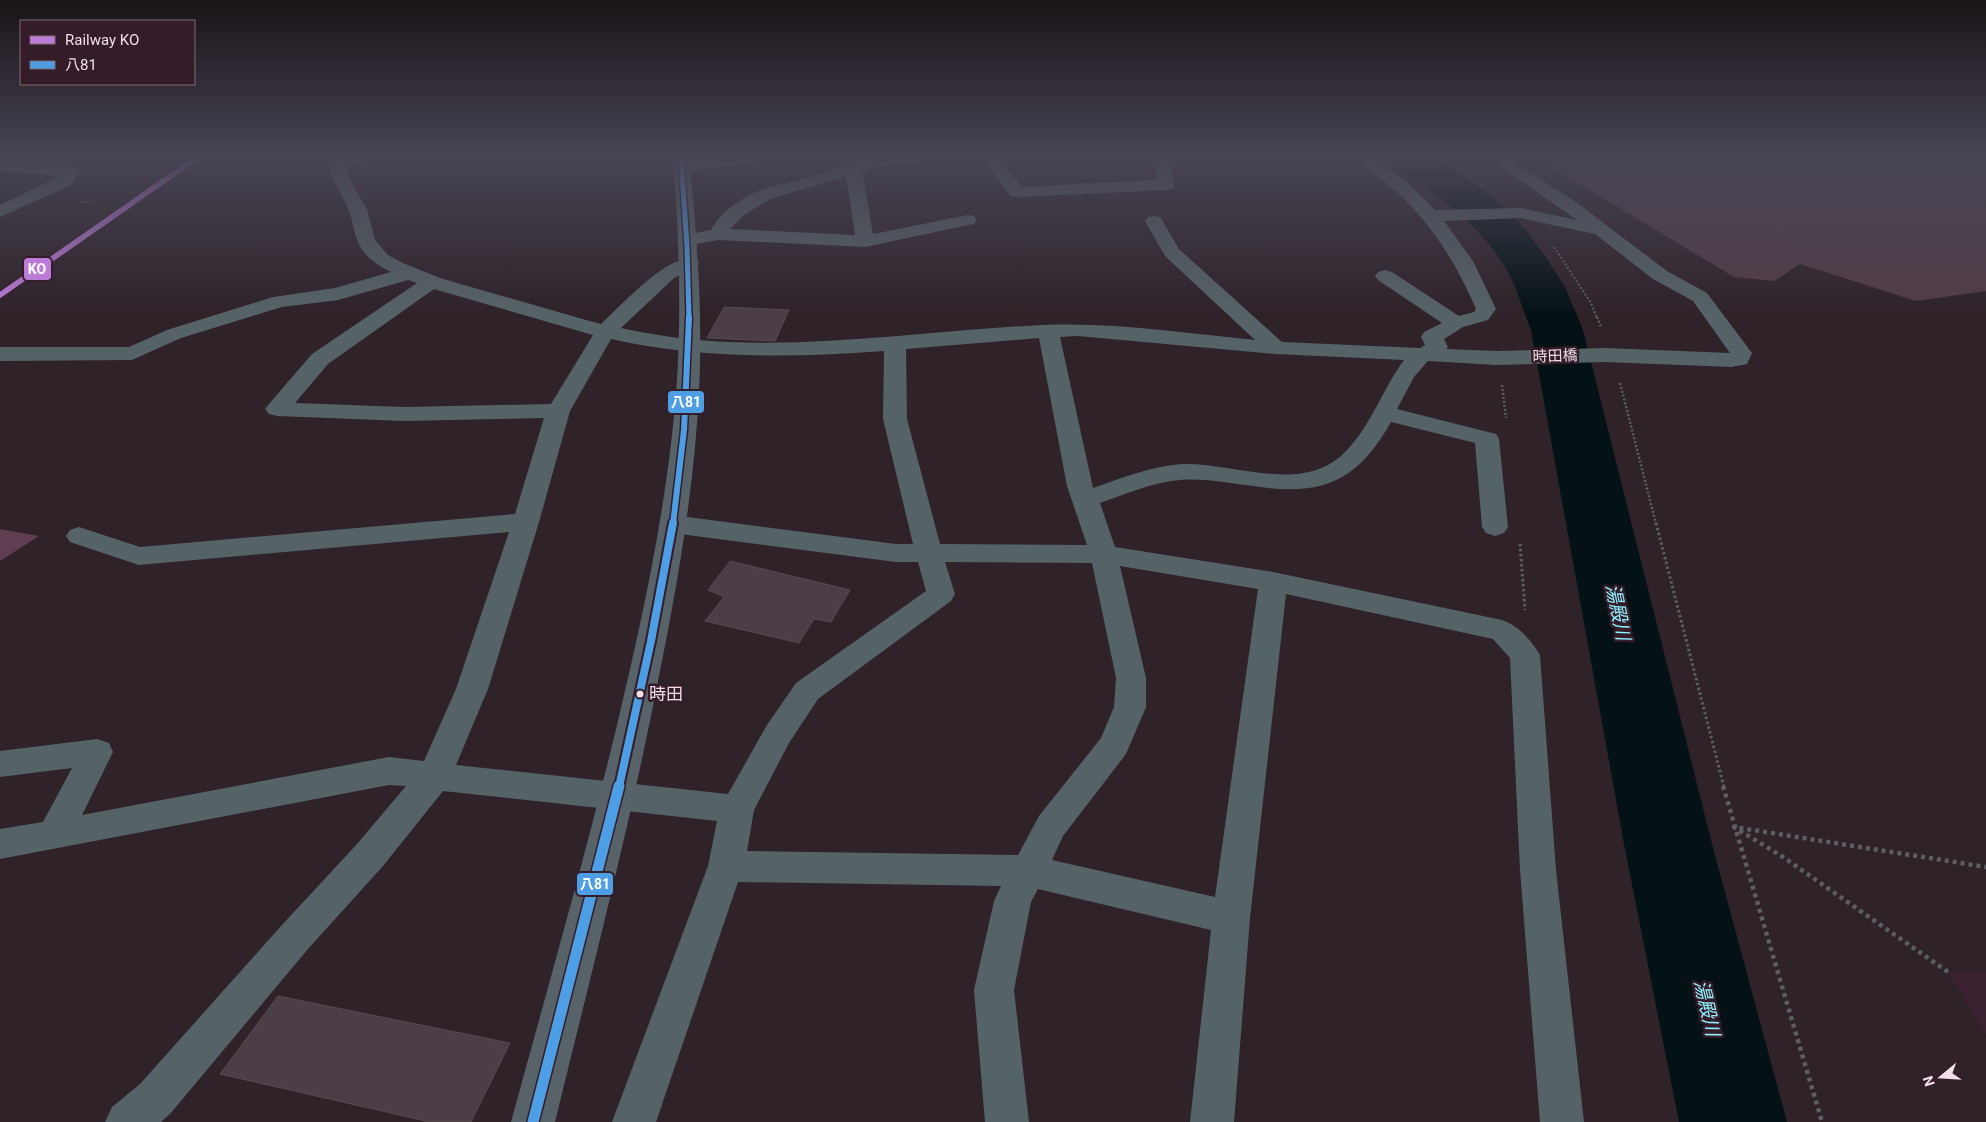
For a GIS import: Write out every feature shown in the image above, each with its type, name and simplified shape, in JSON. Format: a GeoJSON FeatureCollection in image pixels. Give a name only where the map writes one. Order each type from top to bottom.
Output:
{"type":"FeatureCollection","features":[{"type":"Feature","properties":{"kind":"main road"},"geometry":{"type":"LineString","coordinates":[[533,1122],[616,797],[650,648],[672,524],[683,438],[691,301],[684,209]]}},
{"type":"Feature","properties":{"kind":"street","name":"時田橋"},"geometry":{"type":"LineString","coordinates":[[357,209],[370,248],[388,264],[421,277],[605,332],[689,344],[797,349],[895,344],[1078,330],[1276,348],[1501,358],[1609,355],[1739,359],[1741,353],[1700,297],[1660,275],[1601,231]]}},
{"type":"Feature","properties":{"kind":"street"},"geometry":{"type":"LineString","coordinates":[[718,234],[722,226],[740,209]]}},
{"type":"Feature","properties":{"kind":"street"},"geometry":{"type":"LineString","coordinates":[[860,209],[865,241]]}},
{"type":"Feature","properties":{"kind":"street"},"geometry":{"type":"LineString","coordinates":[[1086,499],[1138,481],[1179,472],[1204,472],[1274,482],[1302,482],[1324,477],[1355,457],[1384,413],[1412,362],[1437,347],[1432,337],[1456,323],[1480,316],[1486,309],[1462,259],[1433,216],[1425,209]]}},
{"type":"Feature","properties":{"kind":"street"},"geometry":{"type":"LineString","coordinates":[[1433,216],[1499,209]]}},
{"type":"Feature","properties":{"kind":"street"},"geometry":{"type":"LineString","coordinates":[[1517,209],[1601,231]]}},
{"type":"Feature","properties":{"kind":"street"},"geometry":{"type":"LineString","coordinates":[[1574,209],[1601,231]]}},
{"type":"Feature","properties":{"kind":"street"},"geometry":{"type":"LineString","coordinates":[[126,1122],[155,1099],[370,855],[434,777],[472,689],[526,522],[558,411],[605,332],[667,274],[687,251],[718,234],[865,241],[968,220]]}},
{"type":"Feature","properties":{"kind":"street"},"geometry":{"type":"LineString","coordinates":[[1154,221],[1172,252],[1276,348]]}},
{"type":"Feature","properties":{"kind":"street"},"geometry":{"type":"LineString","coordinates":[[1385,276],[1456,323]]}},
{"type":"Feature","properties":{"kind":"street"},"geometry":{"type":"LineString","coordinates":[[0,354],[132,353],[174,334],[280,301],[315,298],[338,294],[363,285],[421,277]]}},
{"type":"Feature","properties":{"kind":"street"},"geometry":{"type":"LineString","coordinates":[[421,277],[320,359],[277,409],[404,414],[558,411]]}},
{"type":"Feature","properties":{"kind":"street"},"geometry":{"type":"LineString","coordinates":[[1007,1122],[994,990],[1013,901],[1051,826],[1114,745],[1130,707],[1131,678],[1104,554],[1080,486],[1048,331]]}},
{"type":"Feature","properties":{"kind":"street"},"geometry":{"type":"LineString","coordinates":[[634,1122],[726,866],[737,809],[778,734],[807,691],[940,594],[895,419],[895,344]]}},
{"type":"Feature","properties":{"kind":"street"},"geometry":{"type":"LineString","coordinates":[[1384,413],[1487,439],[1495,527]]}},
{"type":"Feature","properties":{"kind":"street"},"geometry":{"type":"LineString","coordinates":[[79,536],[139,556],[526,522]]}},
{"type":"Feature","properties":{"kind":"street"},"geometry":{"type":"LineString","coordinates":[[672,524],[896,553],[1104,554],[1273,582],[1502,631],[1525,655],[1538,870],[1562,1122]]}},
{"type":"Feature","properties":{"kind":"street"},"geometry":{"type":"LineString","coordinates":[[1215,1121],[1232,918],[1273,582]]}},
{"type":"Feature","properties":{"kind":"street"},"geometry":{"type":"LineString","coordinates":[[0,764],[98,752],[54,835]]}},
{"type":"Feature","properties":{"kind":"street"},"geometry":{"type":"LineString","coordinates":[[0,844],[389,771],[737,809]]}},
{"type":"Feature","properties":{"kind":"street"},"geometry":{"type":"LineString","coordinates":[[726,866],[1029,871],[1232,918]]}},
{"type":"Feature","properties":{"kind":"path"},"geometry":{"type":"LineString","coordinates":[[1514,209],[1547,236],[1570,270],[1591,303],[1609,355],[1734,827],[1822,1122]]}},
{"type":"Feature","properties":{"kind":"path"},"geometry":{"type":"LineString","coordinates":[[1734,827],[1986,867]]}},
{"type":"Feature","properties":{"kind":"path"},"geometry":{"type":"LineString","coordinates":[[1734,827],[1783,857],[1948,972]]}},
{"type":"Feature","properties":{"kind":"shaded area"},"geometry":{"type":"Polygon","coordinates":[[[1622,209],[1986,209],[1986,291],[1916,301],[1800,264],[1774,281],[1734,277],[1622,209]]]}},
{"type":"Feature","properties":{"kind":"shaded area"},"geometry":{"type":"Polygon","coordinates":[[[0,529],[39,536],[0,561],[0,529]]]}},
{"type":"Feature","properties":{"kind":"shaded area"},"geometry":{"type":"Polygon","coordinates":[[[1986,971],[1986,1034],[1948,972],[1986,971]]]}},
{"type":"Feature","properties":{"kind":"building"},"geometry":{"type":"Polygon","coordinates":[[[724,307],[789,310],[775,341],[707,338],[724,307]]]}},
{"type":"Feature","properties":{"kind":"building"},"geometry":{"type":"Polygon","coordinates":[[[730,561],[850,590],[831,622],[814,619],[799,643],[705,621],[724,597],[708,590],[730,561]]]}},
{"type":"Feature","properties":{"kind":"building"},"geometry":{"type":"Polygon","coordinates":[[[278,996],[510,1043],[471,1122],[430,1122],[220,1074],[278,996]]]}},
{"type":"Feature","properties":{"kind":"waterway","name":"湯殿川"},"geometry":{"type":"LineString","coordinates":[[1480,209],[1509,238],[1522,256],[1537,281],[1557,330],[1668,844],[1733,1122]]}},
{"type":"Feature","properties":{"kind":"rail line","name":"KO"},"geometry":{"type":"LineString","coordinates":[[0,295],[123,209]]}},
{"type":"Feature","properties":{"kind":"transit line","name":"八81"},"geometry":{"type":"LineString","coordinates":[[533,1122],[591,900],[632,732],[671,536],[681,465],[687,394],[689,335],[685,209]]}},
{"type":"Feature","properties":{"kind":"place","name":"時田"},"geometry":{"type":"Point","coordinates":[640,694]}}]}
